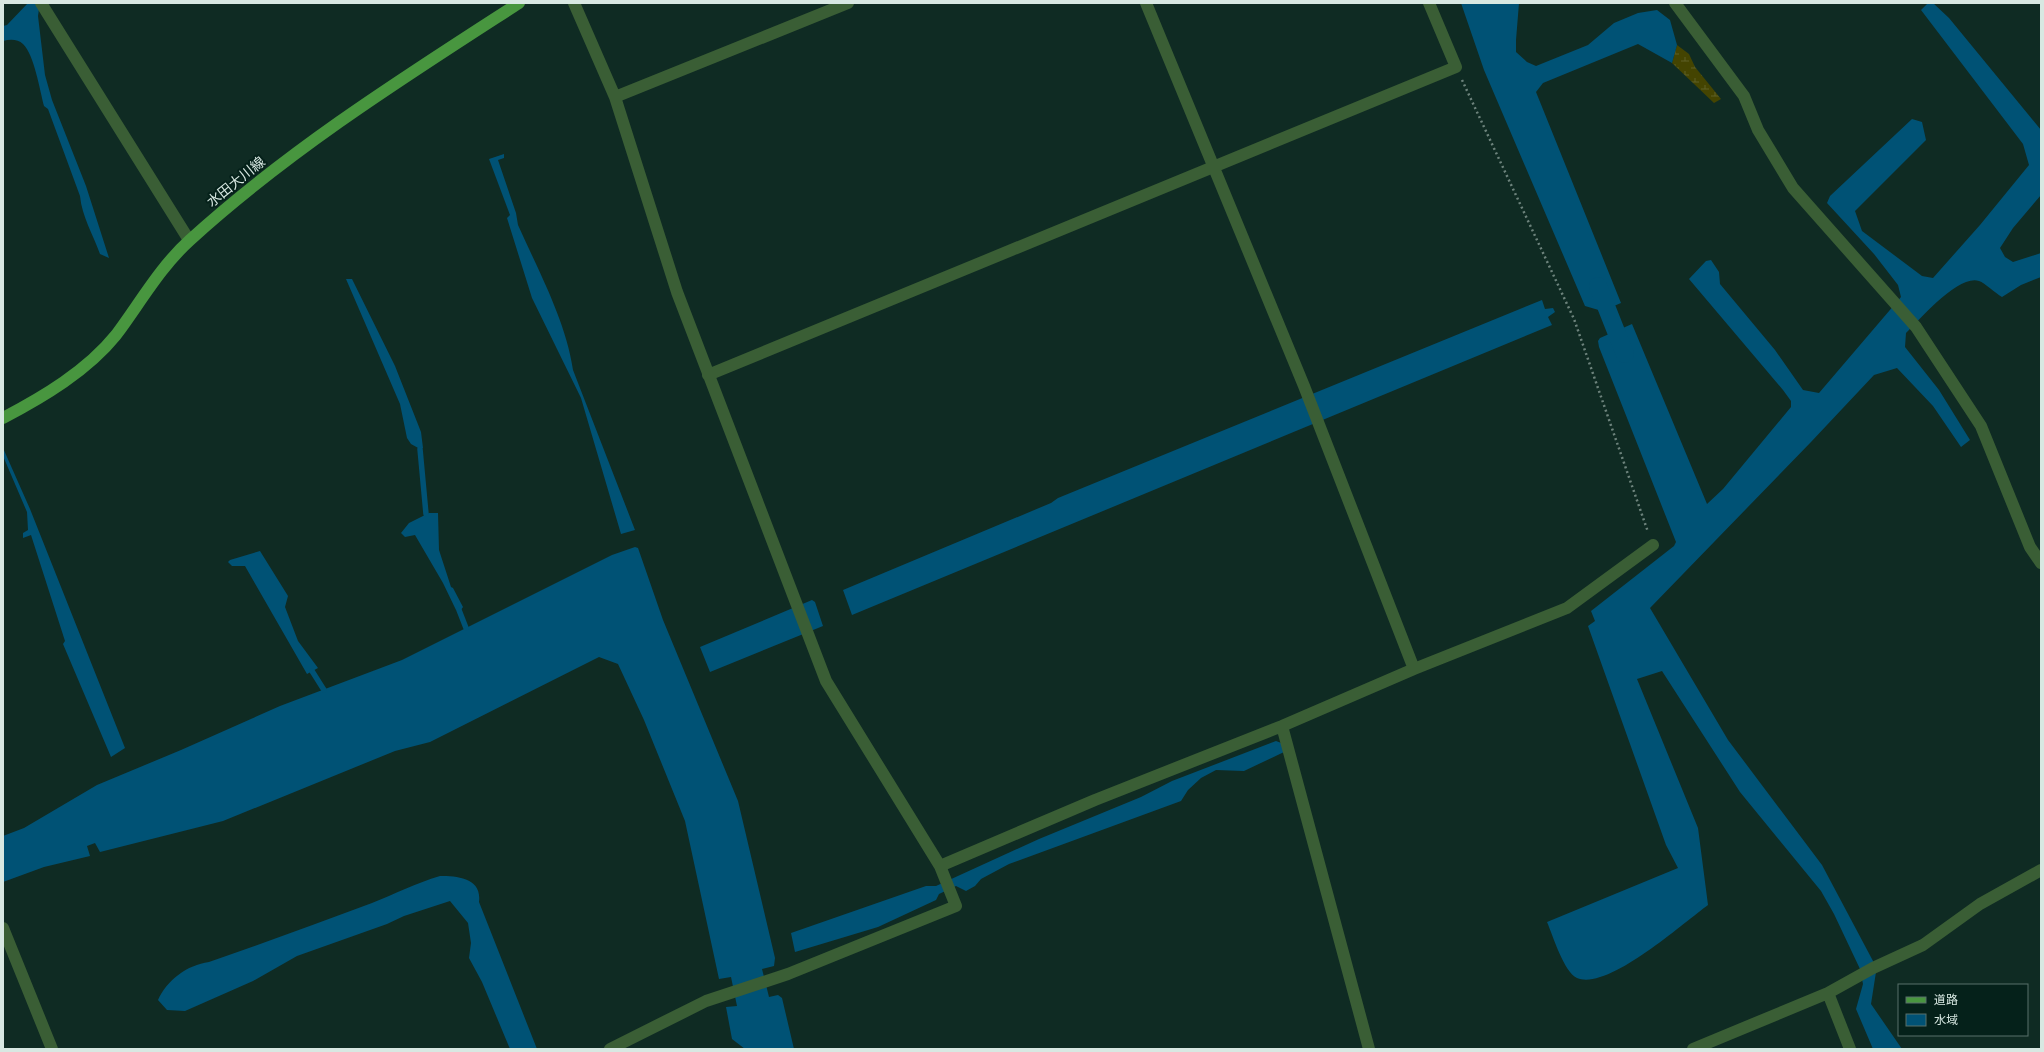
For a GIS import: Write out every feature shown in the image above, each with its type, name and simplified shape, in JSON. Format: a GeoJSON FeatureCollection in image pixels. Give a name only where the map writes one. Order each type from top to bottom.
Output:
{"type":"FeatureCollection","features":[{"type":"Feature","properties":{"kind":"main road","name":"水田大川線"},"geometry":{"type":"LineString","coordinates":[[3,418],[27,405],[96,356],[115,335],[162,269],[189,240],[262,179],[334,126],[442,52],[519,3]]}},
{"type":"Feature","properties":{"kind":"street"},"geometry":{"type":"LineString","coordinates":[[41,3],[189,240]]}},
{"type":"Feature","properties":{"kind":"street"},"geometry":{"type":"LineString","coordinates":[[574,3],[614,97],[677,292],[826,681],[940,866],[956,906],[788,974],[706,1001],[610,1049]]}},
{"type":"Feature","properties":{"kind":"street"},"geometry":{"type":"LineString","coordinates":[[614,97],[848,3]]}},
{"type":"Feature","properties":{"kind":"street"},"geometry":{"type":"LineString","coordinates":[[1146,3],[1304,386],[1322,436],[1414,669]]}},
{"type":"Feature","properties":{"kind":"street"},"geometry":{"type":"LineString","coordinates":[[708,375],[1212,166],[1456,67],[1429,3]]}},
{"type":"Feature","properties":{"kind":"street"},"geometry":{"type":"LineString","coordinates":[[1675,3],[1744,96],[1758,130],[1793,188],[1916,326],[1977,419],[2030,547],[2041,563]]}},
{"type":"Feature","properties":{"kind":"street"},"geometry":{"type":"LineString","coordinates":[[940,866],[1095,800],[1282,726],[1414,669],[1568,608],[1653,545]]}},
{"type":"Feature","properties":{"kind":"street"},"geometry":{"type":"LineString","coordinates":[[1282,726],[1369,1049]]}},
{"type":"Feature","properties":{"kind":"street"},"geometry":{"type":"LineString","coordinates":[[1693,1049],[1828,993],[1873,968],[1923,945],[1980,904],[2041,870]]}},
{"type":"Feature","properties":{"kind":"street"},"geometry":{"type":"LineString","coordinates":[[3,928],[52,1049]]}},
{"type":"Feature","properties":{"kind":"street"},"geometry":{"type":"LineString","coordinates":[[1828,993],[1850,1049]]}},
{"type":"Feature","properties":{"kind":"path"},"geometry":{"type":"LineString","coordinates":[[1456,67],[1561,288],[1574,319],[1653,545]]}},
{"type":"Feature","properties":{"kind":"green space"},"geometry":{"type":"Polygon","coordinates":[[[1677,45],[1689,54],[1695,67],[1721,99],[1714,103],[1672,63],[1677,45]]]}},
{"type":"Feature","properties":{"kind":"water"},"geometry":{"type":"Polygon","coordinates":[[[28,3],[49,3],[39,9],[38,16],[45,75],[52,100],[86,186],[109,258],[100,254],[85,218],[80,196],[48,109],[44,106],[36,73],[27,49],[23,44],[16,40],[3,41],[3,26],[7,25],[28,3]]]}},
{"type":"Feature","properties":{"kind":"water"},"geometry":{"type":"Polygon","coordinates":[[[1461,3],[1519,3],[1516,52],[1527,62],[1536,66],[1588,45],[1614,23],[1638,13],[1657,10],[1670,20],[1677,45],[1672,63],[1638,44],[1543,83],[1536,92],[1621,303],[1602,311],[1585,306],[1484,70],[1461,3]]]}},
{"type":"Feature","properties":{"kind":"water"},"geometry":{"type":"Polygon","coordinates":[[[1928,3],[1933,3],[1949,18],[2041,130],[2041,195],[2013,228],[2000,248],[2005,257],[2013,262],[2041,253],[2041,277],[2021,285],[2002,297],[1979,281],[1971,281],[1961,284],[1940,300],[1906,333],[1905,347],[1939,390],[1970,440],[1961,447],[1933,406],[1897,368],[1874,375],[1650,608],[1728,740],[1822,865],[1873,961],[1876,972],[1871,1004],[1902,1049],[1873,1049],[1856,1009],[1863,984],[1860,969],[1834,914],[1821,891],[1740,792],[1662,671],[1637,679],[1698,828],[1708,905],[1645,953],[1607,975],[1591,979],[1577,978],[1568,969],[1559,953],[1547,922],[1678,868],[1666,845],[1588,626],[1595,621],[1591,611],[1674,546],[1676,542],[1599,347],[1598,341],[1600,338],[1632,324],[1707,504],[1723,489],[1791,407],[1791,401],[1689,279],[1706,261],[1711,260],[1719,272],[1720,284],[1775,350],[1803,390],[1819,393],[1901,297],[1898,285],[1874,254],[1827,203],[1830,196],[1912,119],[1922,122],[1926,140],[1855,211],[1862,231],[1922,276],[1933,278],[1980,225],[2029,165],[2023,144],[1921,10],[1928,3]]]}},
{"type":"Feature","properties":{"kind":"water"},"geometry":{"type":"Polygon","coordinates":[[[504,154],[504,158],[498,160],[516,213],[518,225],[558,314],[573,370],[635,530],[621,534],[581,398],[532,298],[507,218],[510,215],[489,159],[504,154]]]}},
{"type":"Feature","properties":{"kind":"water"},"geometry":{"type":"Polygon","coordinates":[[[346,279],[352,279],[395,366],[421,432],[423,448],[420,449],[411,444],[407,438],[400,404],[346,279]]]}},
{"type":"Feature","properties":{"kind":"water"},"geometry":{"type":"Polygon","coordinates":[[[1542,300],[1545,309],[1553,308],[1555,312],[1548,317],[1552,325],[852,615],[843,590],[1051,503],[1058,498],[1542,300]]]}},
{"type":"Feature","properties":{"kind":"water"},"geometry":{"type":"Polygon","coordinates":[[[3,448],[30,509],[125,748],[111,757],[63,644],[65,641],[31,535],[23,538],[23,533],[28,530],[27,512],[3,456],[3,448]]]}},
{"type":"Feature","properties":{"kind":"water"},"geometry":{"type":"Polygon","coordinates":[[[429,513],[438,513],[439,550],[451,587],[453,588],[463,607],[461,610],[456,610],[443,583],[415,535],[405,537],[401,533],[409,523],[429,513]]]}},
{"type":"Feature","properties":{"kind":"water"},"geometry":{"type":"Polygon","coordinates":[[[635,547],[638,548],[663,620],[738,801],[775,958],[774,966],[762,969],[769,997],[778,995],[782,998],[794,1049],[745,1049],[732,1039],[726,1007],[737,1006],[731,977],[719,979],[685,821],[644,720],[618,664],[599,657],[430,742],[395,751],[223,821],[100,852],[95,843],[87,846],[90,856],[44,867],[3,882],[3,836],[24,828],[97,785],[280,706],[402,660],[612,555],[635,547]]]}},
{"type":"Feature","properties":{"kind":"water"},"geometry":{"type":"Polygon","coordinates":[[[260,551],[288,596],[285,607],[298,641],[318,668],[307,674],[245,566],[232,566],[228,562],[230,560],[260,551]]]}},
{"type":"Feature","properties":{"kind":"water"},"geometry":{"type":"Polygon","coordinates":[[[812,600],[815,602],[823,626],[710,672],[700,647],[812,600]]]}},
{"type":"Feature","properties":{"kind":"water"},"geometry":{"type":"Polygon","coordinates":[[[1276,741],[1284,744],[1284,752],[1244,771],[1216,770],[1201,778],[1188,790],[1181,801],[1009,864],[981,879],[975,886],[966,891],[956,886],[939,894],[936,900],[878,927],[795,952],[791,933],[926,886],[936,886],[1039,839],[1141,797],[1172,781],[1276,741]]]}},
{"type":"Feature","properties":{"kind":"water"},"geometry":{"type":"Polygon","coordinates":[[[440,876],[461,878],[473,883],[477,888],[479,902],[537,1049],[510,1049],[482,982],[469,958],[471,943],[468,923],[450,901],[404,916],[387,924],[297,956],[253,981],[185,1011],[167,1010],[158,1000],[172,980],[193,966],[209,962],[372,903],[414,885],[440,876]]]}},
{"type":"Feature","properties":{"kind":"waterway"},"geometry":{"type":"LineString","coordinates":[[1598,286],[1625,354]]}},
{"type":"Feature","properties":{"kind":"waterway"},"geometry":{"type":"LineString","coordinates":[[420,449],[426,514]]}},
{"type":"Feature","properties":{"kind":"waterway"},"geometry":{"type":"LineString","coordinates":[[459,610],[466,628]]}},
{"type":"Feature","properties":{"kind":"waterway"},"geometry":{"type":"LineString","coordinates":[[312,671],[324,690]]}}]}
